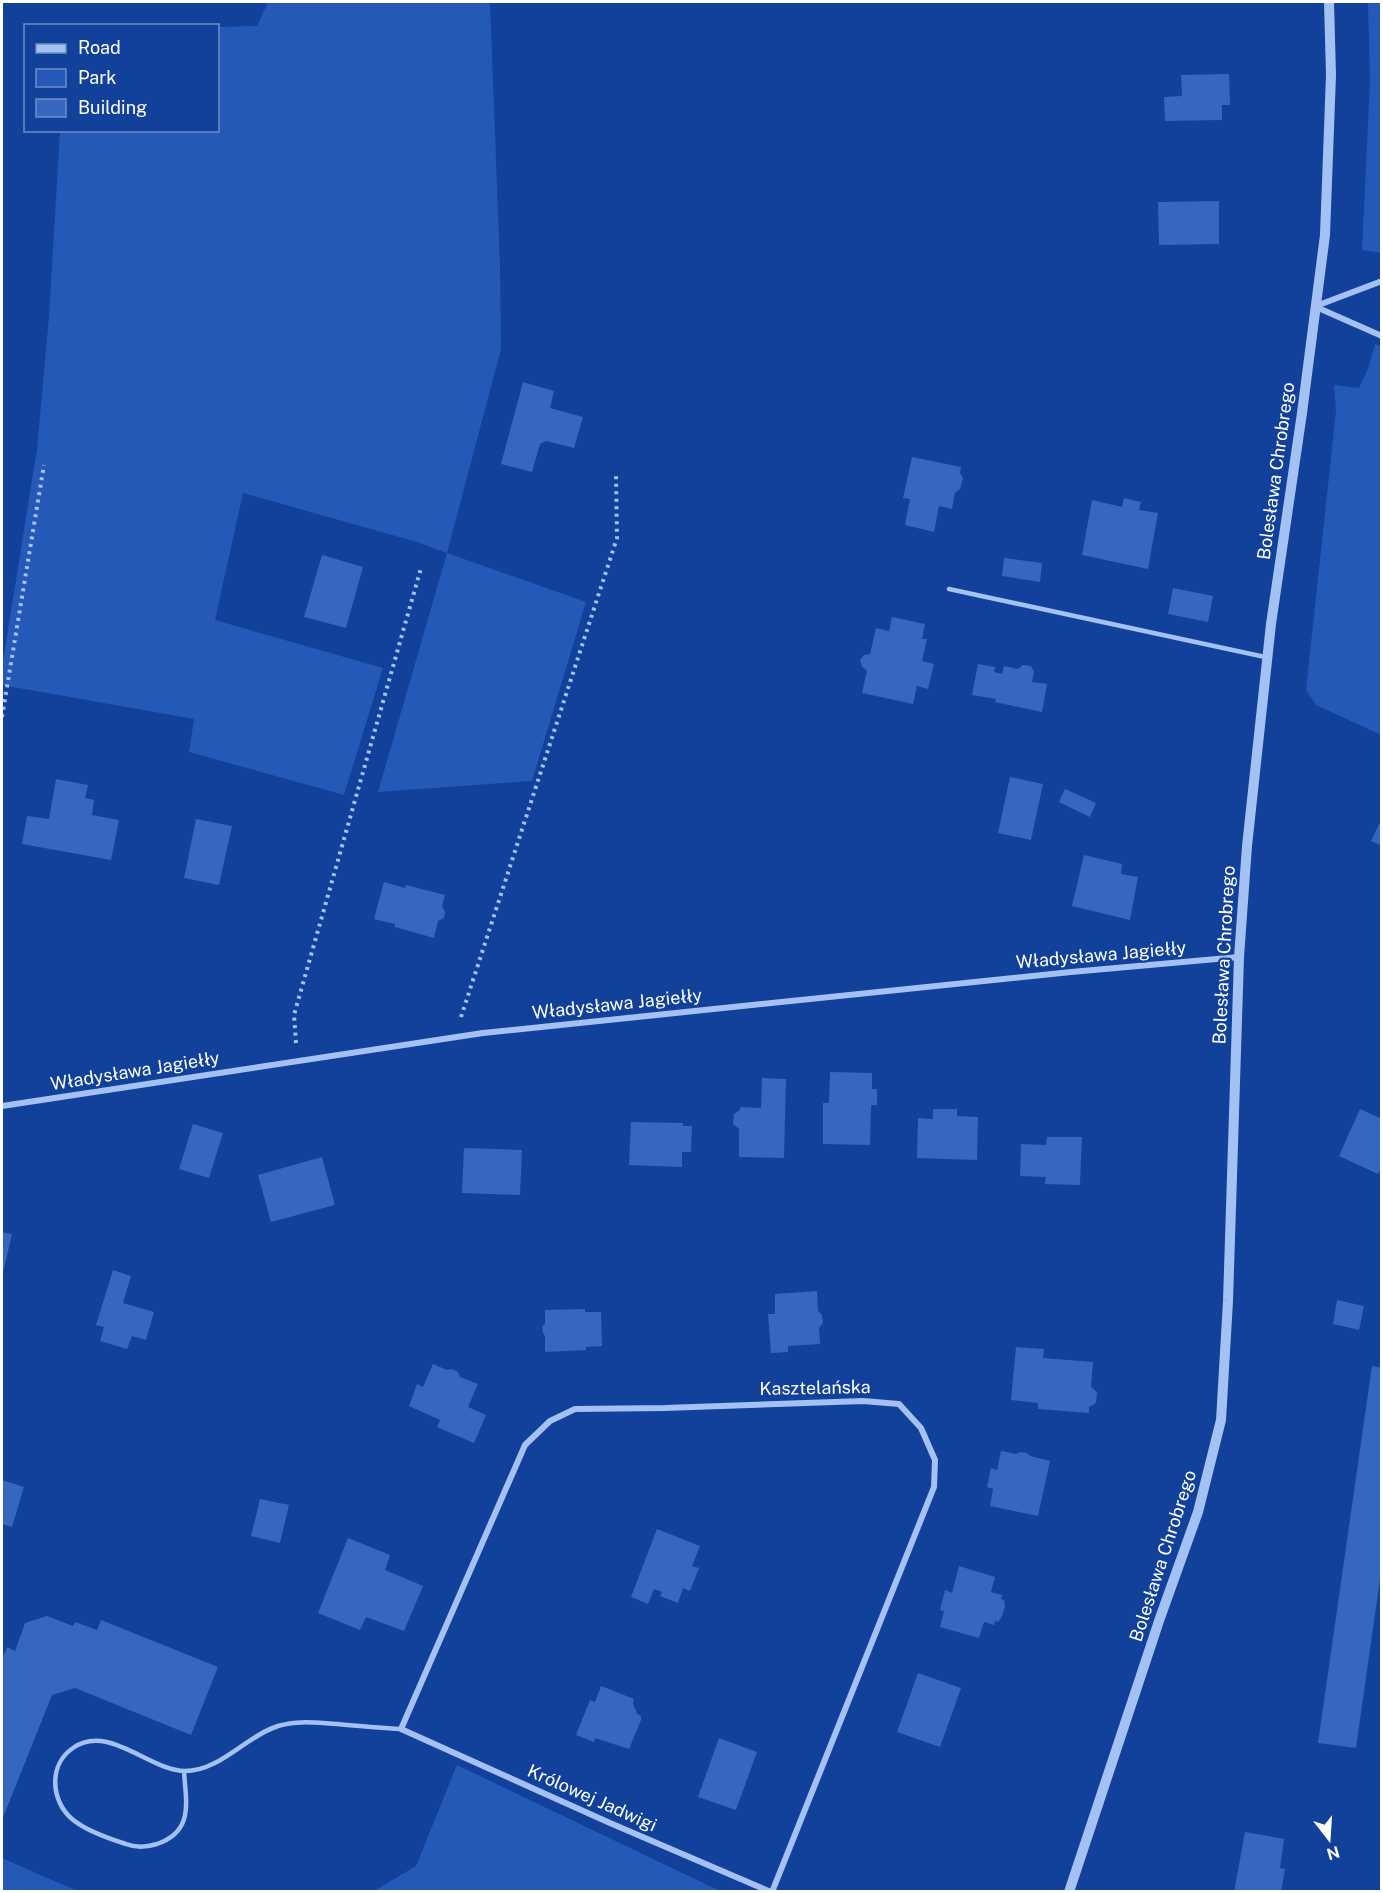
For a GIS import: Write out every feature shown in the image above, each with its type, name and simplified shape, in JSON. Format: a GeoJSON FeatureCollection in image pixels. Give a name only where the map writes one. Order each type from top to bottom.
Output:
{"type":"FeatureCollection","features":[{"type":"Feature","properties":{"kind":"street","name":"Bolesława Chrobrego"},"geometry":{"type":"LineString","coordinates":[[1069,1892],[1160,1618],[1198,1512],[1221,1420],[1228,1301],[1239,957],[1247,846],[1267,658],[1325,235],[1330,75],[1329,2]]}},
{"type":"Feature","properties":{"kind":"street"},"geometry":{"type":"LineString","coordinates":[[1315,306],[1382,281]]}},
{"type":"Feature","properties":{"kind":"street"},"geometry":{"type":"LineString","coordinates":[[1315,306],[1382,336]]}},
{"type":"Feature","properties":{"kind":"street","name":"Władysława Jagiełły"},"geometry":{"type":"LineString","coordinates":[[2,1106],[483,1033],[1071,972],[1239,957]]}},
{"type":"Feature","properties":{"kind":"street","name":"Kasztelańska"},"geometry":{"type":"LineString","coordinates":[[401,1730],[525,1445],[550,1420],[575,1409],[863,1401],[899,1404],[921,1428],[935,1460],[934,1487],[772,1892]]}},
{"type":"Feature","properties":{"kind":"street","name":"Królowej Jadwigi"},"geometry":{"type":"LineString","coordinates":[[401,1730],[772,1892]]}},
{"type":"Feature","properties":{"kind":"lane"},"geometry":{"type":"LineString","coordinates":[[949,589],[1267,658]]}},
{"type":"Feature","properties":{"kind":"lane"},"geometry":{"type":"LineString","coordinates":[[184,1771],[187,1809],[181,1827],[168,1840],[140,1847],[128,1845],[73,1820],[64,1810],[54,1785],[55,1772],[63,1759],[73,1748],[86,1743],[100,1741],[116,1745],[171,1769],[184,1771],[212,1764],[277,1726],[300,1721],[401,1730]]}},
{"type":"Feature","properties":{"kind":"path"},"geometry":{"type":"LineString","coordinates":[[2,717],[44,465]]}},
{"type":"Feature","properties":{"kind":"path"},"geometry":{"type":"LineString","coordinates":[[454,1038],[617,538],[616,474]]}},
{"type":"Feature","properties":{"kind":"path"},"geometry":{"type":"LineString","coordinates":[[296,1062],[294,1015],[421,568]]}},
{"type":"Feature","properties":{"kind":"green space"},"geometry":{"type":"Polygon","coordinates":[[[268,2],[490,2],[501,349],[447,553],[417,542],[243,493],[215,620],[383,668],[344,795],[189,752],[194,719],[2,685],[2,667],[37,449],[49,316],[60,132],[219,132],[219,27],[257,26],[268,2]]]}},
{"type":"Feature","properties":{"kind":"green space"},"geometry":{"type":"Polygon","coordinates":[[[1368,2],[1381,2],[1381,253],[1362,250],[1370,82],[1368,2]]]}},
{"type":"Feature","properties":{"kind":"green space"},"geometry":{"type":"Polygon","coordinates":[[[1375,344],[1382,347],[1381,735],[1316,705],[1306,690],[1336,411],[1334,385],[1359,388],[1368,369],[1375,344]]]}},
{"type":"Feature","properties":{"kind":"green space"},"geometry":{"type":"Polygon","coordinates":[[[447,553],[586,602],[532,781],[378,792],[447,553]]]}},
{"type":"Feature","properties":{"kind":"green space"},"geometry":{"type":"Polygon","coordinates":[[[457,1765],[720,1891],[374,1891],[416,1866],[457,1765]]]}},
{"type":"Feature","properties":{"kind":"green space"},"geometry":{"type":"Polygon","coordinates":[[[2,1858],[77,1891],[2,1891],[2,1858]]]}},
{"type":"Feature","properties":{"kind":"building"},"geometry":{"type":"Polygon","coordinates":[[[1229,74],[1230,105],[1222,105],[1222,120],[1165,121],[1164,97],[1182,96],[1181,75],[1229,74]]]}},
{"type":"Feature","properties":{"kind":"building"},"geometry":{"type":"Polygon","coordinates":[[[1219,201],[1219,244],[1159,245],[1158,202],[1219,201]]]}},
{"type":"Feature","properties":{"kind":"building"},"geometry":{"type":"Polygon","coordinates":[[[523,382],[554,391],[550,408],[583,417],[574,448],[546,441],[540,444],[532,472],[501,464],[523,382]]]}},
{"type":"Feature","properties":{"kind":"building"},"geometry":{"type":"Polygon","coordinates":[[[912,457],[961,467],[960,473],[963,478],[960,489],[955,493],[952,509],[939,506],[934,532],[905,525],[910,499],[903,498],[912,457]]]}},
{"type":"Feature","properties":{"kind":"building"},"geometry":{"type":"Polygon","coordinates":[[[1124,498],[1141,502],[1139,510],[1158,513],[1148,569],[1082,555],[1092,500],[1122,507],[1124,498]]]}},
{"type":"Feature","properties":{"kind":"building"},"geometry":{"type":"Polygon","coordinates":[[[322,555],[363,567],[346,628],[304,617],[322,555]]]}},
{"type":"Feature","properties":{"kind":"building"},"geometry":{"type":"Polygon","coordinates":[[[1004,558],[1042,563],[1040,582],[1002,576],[1004,558]]]}},
{"type":"Feature","properties":{"kind":"building"},"geometry":{"type":"Polygon","coordinates":[[[1173,588],[1213,596],[1208,622],[1168,614],[1173,588]]]}},
{"type":"Feature","properties":{"kind":"building"},"geometry":{"type":"Polygon","coordinates":[[[892,617],[925,624],[922,639],[927,639],[922,661],[934,664],[928,689],[917,686],[913,704],[862,693],[867,670],[862,667],[860,660],[864,655],[870,654],[876,628],[889,631],[892,617]]]}},
{"type":"Feature","properties":{"kind":"building"},"geometry":{"type":"Polygon","coordinates":[[[978,664],[995,667],[994,672],[1002,674],[1004,666],[1018,669],[1023,665],[1031,666],[1034,672],[1032,682],[1047,684],[1042,712],[972,695],[978,664]]]}},
{"type":"Feature","properties":{"kind":"building"},"geometry":{"type":"Polygon","coordinates":[[[1010,777],[1043,784],[1031,840],[998,833],[1010,777]]]}},
{"type":"Feature","properties":{"kind":"building"},"geometry":{"type":"Polygon","coordinates":[[[56,779],[88,785],[85,798],[94,800],[92,815],[119,820],[111,860],[22,844],[27,816],[49,819],[56,779]]]}},
{"type":"Feature","properties":{"kind":"building"},"geometry":{"type":"Polygon","coordinates":[[[1065,789],[1096,803],[1090,817],[1059,802],[1065,789]]]}},
{"type":"Feature","properties":{"kind":"building"},"geometry":{"type":"Polygon","coordinates":[[[1382,818],[1382,846],[1371,841],[1382,818]]]}},
{"type":"Feature","properties":{"kind":"building"},"geometry":{"type":"Polygon","coordinates":[[[196,819],[232,826],[219,885],[184,878],[196,819]]]}},
{"type":"Feature","properties":{"kind":"building"},"geometry":{"type":"Polygon","coordinates":[[[1084,855],[1122,864],[1121,874],[1138,877],[1130,920],[1072,906],[1084,855]]]}},
{"type":"Feature","properties":{"kind":"building"},"geometry":{"type":"Polygon","coordinates":[[[384,882],[445,895],[442,906],[445,912],[444,918],[438,921],[434,938],[374,919],[384,882]]]}},
{"type":"Feature","properties":{"kind":"building"},"geometry":{"type":"Polygon","coordinates":[[[830,1072],[872,1073],[872,1089],[877,1089],[877,1105],[871,1105],[870,1145],[823,1144],[823,1103],[829,1103],[830,1072]]]}},
{"type":"Feature","properties":{"kind":"building"},"geometry":{"type":"Polygon","coordinates":[[[762,1078],[786,1079],[784,1158],[739,1157],[739,1129],[733,1124],[734,1114],[740,1110],[740,1107],[761,1108],[762,1078]]]}},
{"type":"Feature","properties":{"kind":"building"},"geometry":{"type":"Polygon","coordinates":[[[933,1109],[957,1109],[957,1116],[978,1117],[977,1160],[917,1158],[918,1118],[933,1119],[933,1109]]]}},
{"type":"Feature","properties":{"kind":"building"},"geometry":{"type":"Polygon","coordinates":[[[1360,1109],[1382,1119],[1382,1173],[1378,1174],[1339,1156],[1360,1109]]]}},
{"type":"Feature","properties":{"kind":"building"},"geometry":{"type":"Polygon","coordinates":[[[631,1122],[683,1123],[683,1126],[692,1126],[691,1152],[682,1152],[682,1167],[629,1165],[631,1122]]]}},
{"type":"Feature","properties":{"kind":"building"},"geometry":{"type":"Polygon","coordinates":[[[193,1124],[223,1133],[209,1178],[179,1169],[193,1124]]]}},
{"type":"Feature","properties":{"kind":"building"},"geometry":{"type":"Polygon","coordinates":[[[1047,1137],[1082,1137],[1080,1185],[1045,1184],[1046,1177],[1020,1176],[1021,1144],[1046,1145],[1047,1137]]]}},
{"type":"Feature","properties":{"kind":"building"},"geometry":{"type":"Polygon","coordinates":[[[464,1148],[522,1150],[520,1195],[462,1193],[464,1148]]]}},
{"type":"Feature","properties":{"kind":"building"},"geometry":{"type":"Polygon","coordinates":[[[322,1157],[335,1205],[271,1222],[258,1175],[322,1157]]]}},
{"type":"Feature","properties":{"kind":"building"},"geometry":{"type":"Polygon","coordinates":[[[2,1232],[12,1234],[2,1277],[2,1232]]]}},
{"type":"Feature","properties":{"kind":"building"},"geometry":{"type":"Polygon","coordinates":[[[113,1270],[131,1276],[123,1303],[154,1312],[146,1340],[132,1336],[127,1349],[100,1341],[104,1327],[96,1325],[113,1270]]]}},
{"type":"Feature","properties":{"kind":"building"},"geometry":{"type":"Polygon","coordinates":[[[817,1291],[818,1311],[822,1315],[823,1323],[819,1328],[820,1344],[788,1346],[788,1352],[771,1353],[768,1314],[775,1314],[775,1294],[817,1291]]]}},
{"type":"Feature","properties":{"kind":"building"},"geometry":{"type":"Polygon","coordinates":[[[1337,1300],[1364,1306],[1359,1330],[1333,1324],[1337,1300]]]}},
{"type":"Feature","properties":{"kind":"building"},"geometry":{"type":"Polygon","coordinates":[[[585,1309],[585,1312],[601,1312],[602,1346],[586,1347],[586,1350],[545,1352],[545,1336],[542,1327],[545,1324],[545,1310],[585,1309]]]}},
{"type":"Feature","properties":{"kind":"building"},"geometry":{"type":"Polygon","coordinates":[[[1016,1347],[1044,1349],[1043,1358],[1093,1362],[1091,1387],[1097,1392],[1096,1403],[1089,1407],[1089,1413],[1038,1409],[1038,1403],[1011,1400],[1016,1347]]]}},
{"type":"Feature","properties":{"kind":"building"},"geometry":{"type":"Polygon","coordinates":[[[433,1364],[447,1370],[452,1369],[458,1372],[460,1377],[478,1384],[468,1407],[486,1415],[474,1443],[437,1427],[440,1420],[409,1406],[417,1384],[423,1387],[433,1364]]]}},
{"type":"Feature","properties":{"kind":"building"},"geometry":{"type":"Polygon","coordinates":[[[1372,1366],[1382,1368],[1382,1579],[1380,1579],[1356,1748],[1318,1743],[1372,1366]]]}},
{"type":"Feature","properties":{"kind":"building"},"geometry":{"type":"Polygon","coordinates":[[[1001,1451],[1016,1454],[1027,1453],[1030,1456],[1050,1461],[1038,1516],[990,1506],[993,1489],[987,1487],[991,1468],[997,1470],[1001,1451]]]}},
{"type":"Feature","properties":{"kind":"building"},"geometry":{"type":"Polygon","coordinates":[[[2,1480],[24,1487],[12,1527],[2,1524],[2,1480]]]}},
{"type":"Feature","properties":{"kind":"building"},"geometry":{"type":"Polygon","coordinates":[[[260,1499],[289,1505],[280,1543],[251,1536],[260,1499]]]}},
{"type":"Feature","properties":{"kind":"building"},"geometry":{"type":"Polygon","coordinates":[[[657,1529],[700,1546],[692,1566],[699,1568],[690,1591],[683,1588],[678,1603],[660,1596],[662,1592],[654,1589],[648,1604],[631,1597],[657,1529]]]}},
{"type":"Feature","properties":{"kind":"building"},"geometry":{"type":"Polygon","coordinates":[[[348,1538],[390,1555],[385,1570],[423,1586],[404,1631],[366,1617],[360,1630],[318,1613],[348,1538]]]}},
{"type":"Feature","properties":{"kind":"building"},"geometry":{"type":"Polygon","coordinates":[[[959,1566],[995,1577],[991,1592],[1002,1595],[1001,1599],[1004,1600],[1002,1616],[998,1622],[995,1621],[994,1625],[984,1622],[979,1638],[940,1627],[944,1611],[940,1610],[945,1590],[952,1593],[959,1566]]]}},
{"type":"Feature","properties":{"kind":"building"},"geometry":{"type":"Polygon","coordinates":[[[47,1616],[73,1626],[75,1622],[97,1630],[101,1620],[218,1667],[191,1735],[75,1688],[52,1695],[2,1820],[2,1660],[7,1647],[15,1651],[25,1623],[47,1616]]]}},
{"type":"Feature","properties":{"kind":"building"},"geometry":{"type":"Polygon","coordinates":[[[918,1673],[961,1688],[940,1747],[897,1732],[918,1673]]]}},
{"type":"Feature","properties":{"kind":"building"},"geometry":{"type":"Polygon","coordinates":[[[601,1686],[634,1699],[633,1703],[641,1720],[629,1749],[595,1738],[594,1742],[576,1735],[590,1700],[595,1702],[601,1686]]]}},
{"type":"Feature","properties":{"kind":"building"},"geometry":{"type":"Polygon","coordinates":[[[719,1738],[757,1752],[736,1810],[698,1797],[719,1738]]]}},
{"type":"Feature","properties":{"kind":"building"},"geometry":{"type":"Polygon","coordinates":[[[1245,1832],[1284,1839],[1280,1868],[1285,1869],[1281,1892],[1234,1892],[1245,1832]]]}}]}
